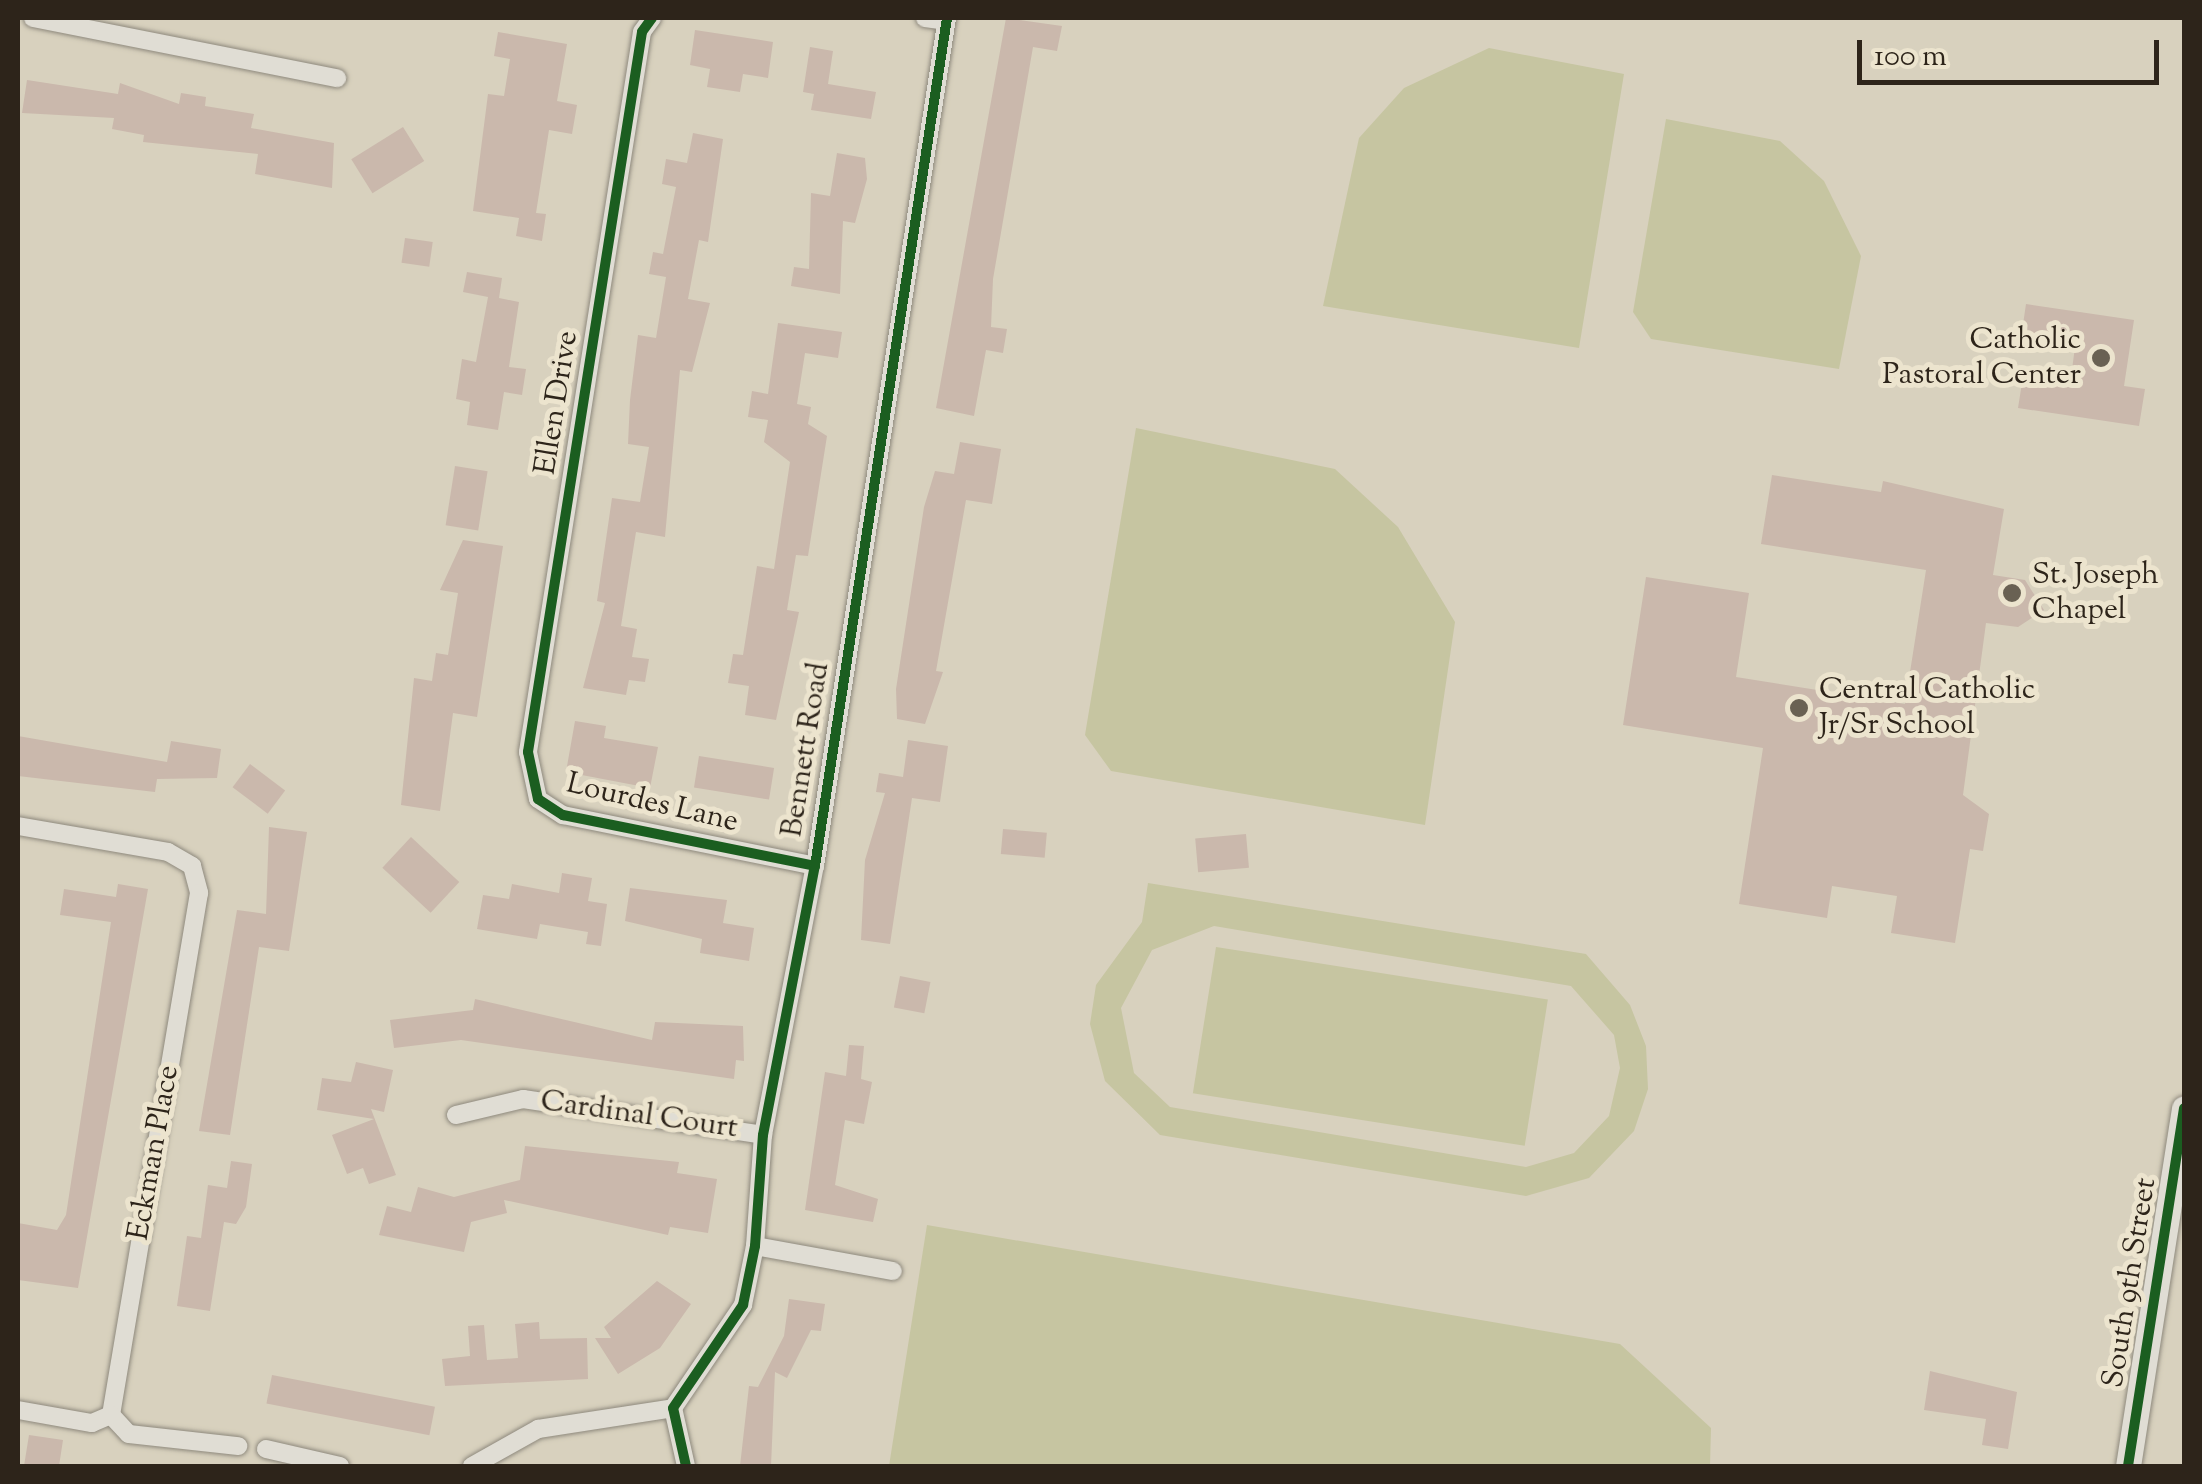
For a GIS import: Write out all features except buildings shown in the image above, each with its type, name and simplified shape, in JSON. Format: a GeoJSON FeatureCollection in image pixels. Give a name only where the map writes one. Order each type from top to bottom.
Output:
{"type":"FeatureCollection","features":[{"type":"Feature","properties":{"kind":"street"},"geometry":{"type":"LineString","coordinates":[[33,18],[337,78]]}},
{"type":"Feature","properties":{"kind":"street","name":"Ellen Drive"},"geometry":{"type":"LineString","coordinates":[[538,799],[528,752],[642,32],[652,18]]}},
{"type":"Feature","properties":{"kind":"street"},"geometry":{"type":"LineString","coordinates":[[925,18],[946,19]]}},
{"type":"Feature","properties":{"kind":"street","name":"Bennett Road"},"geometry":{"type":"LineString","coordinates":[[673,1408],[743,1304],[755,1246],[763,1134],[814,866],[946,19]]}},
{"type":"Feature","properties":{"kind":"street","name":"Lourdes Lane"},"geometry":{"type":"LineString","coordinates":[[538,799],[563,816],[814,866]]}},
{"type":"Feature","properties":{"kind":"street","name":"Eckman Place"},"geometry":{"type":"LineString","coordinates":[[18,826],[168,852],[192,866],[199,892],[111,1415]]}},
{"type":"Feature","properties":{"kind":"street","name":"Cardinal Court"},"geometry":{"type":"LineString","coordinates":[[456,1115],[523,1098],[763,1134]]}},
{"type":"Feature","properties":{"kind":"street","name":"South 9th Street"},"geometry":{"type":"LineString","coordinates":[[2128,1466],[2184,1108]]}},
{"type":"Feature","properties":{"kind":"street"},"geometry":{"type":"LineString","coordinates":[[755,1246],[893,1271]]}},
{"type":"Feature","properties":{"kind":"street"},"geometry":{"type":"LineString","coordinates":[[472,1466],[538,1429],[673,1408],[686,1466]]}},
{"type":"Feature","properties":{"kind":"street"},"geometry":{"type":"LineString","coordinates":[[18,1410],[92,1423],[111,1415],[129,1434],[238,1446]]}},
{"type":"Feature","properties":{"kind":"street"},"geometry":{"type":"LineString","coordinates":[[266,1449],[340,1466]]}},
{"type":"Feature","properties":{"kind":"green space"},"geometry":{"type":"Polygon","coordinates":[[[1489,48],[1624,74],[1579,348],[1323,306],[1359,138],[1404,88],[1489,48]]]}},
{"type":"Feature","properties":{"kind":"green space"},"geometry":{"type":"Polygon","coordinates":[[[1666,119],[1780,141],[1824,181],[1861,256],[1839,369],[1651,339],[1633,312],[1666,119]]]}},
{"type":"Feature","properties":{"kind":"green space"},"geometry":{"type":"Polygon","coordinates":[[[1136,428],[1335,469],[1398,527],[1455,622],[1425,825],[1111,771],[1085,735],[1136,428]]]}},
{"type":"Feature","properties":{"kind":"green space"},"geometry":{"type":"Polygon","coordinates":[[[1148,883],[1586,954],[1630,1005],[1646,1046],[1648,1089],[1634,1131],[1589,1178],[1526,1196],[1160,1135],[1105,1081],[1090,1024],[1096,985],[1142,922],[1148,883]],[[1214,926],[1152,950],[1121,1008],[1134,1073],[1170,1107],[1526,1167],[1574,1153],[1609,1116],[1620,1068],[1614,1035],[1571,986],[1214,926]]]}},
{"type":"Feature","properties":{"kind":"green space"},"geometry":{"type":"Polygon","coordinates":[[[1216,947],[1548,1000],[1525,1146],[1193,1093],[1216,947]]]}},
{"type":"Feature","properties":{"kind":"green space"},"geometry":{"type":"Polygon","coordinates":[[[927,1225],[1620,1344],[1711,1428],[1710,1466],[889,1466],[927,1225]]]}},
{"type":"Feature","properties":{"kind":"cycle path"},"geometry":{"type":"LineString","coordinates":[[652,18],[642,32],[528,752],[538,799],[563,815],[815,866]]}},
{"type":"Feature","properties":{"kind":"cycle path"},"geometry":{"type":"LineString","coordinates":[[686,1466],[673,1408],[743,1305],[755,1246],[763,1135],[815,866],[947,18]]}},
{"type":"Feature","properties":{"kind":"cycle path"},"geometry":{"type":"LineString","coordinates":[[2128,1466],[2184,1108]]}},
{"type":"Feature","properties":{"kind":"place","name":"Catholic Pastoral Center"},"geometry":{"type":"Point","coordinates":[2101,358]}},
{"type":"Feature","properties":{"kind":"place","name":"St. Joseph Chapel"},"geometry":{"type":"Point","coordinates":[2012,593]}},
{"type":"Feature","properties":{"kind":"place","name":"Central Catholic Jr/Sr School"},"geometry":{"type":"Point","coordinates":[1799,708]}}]}
